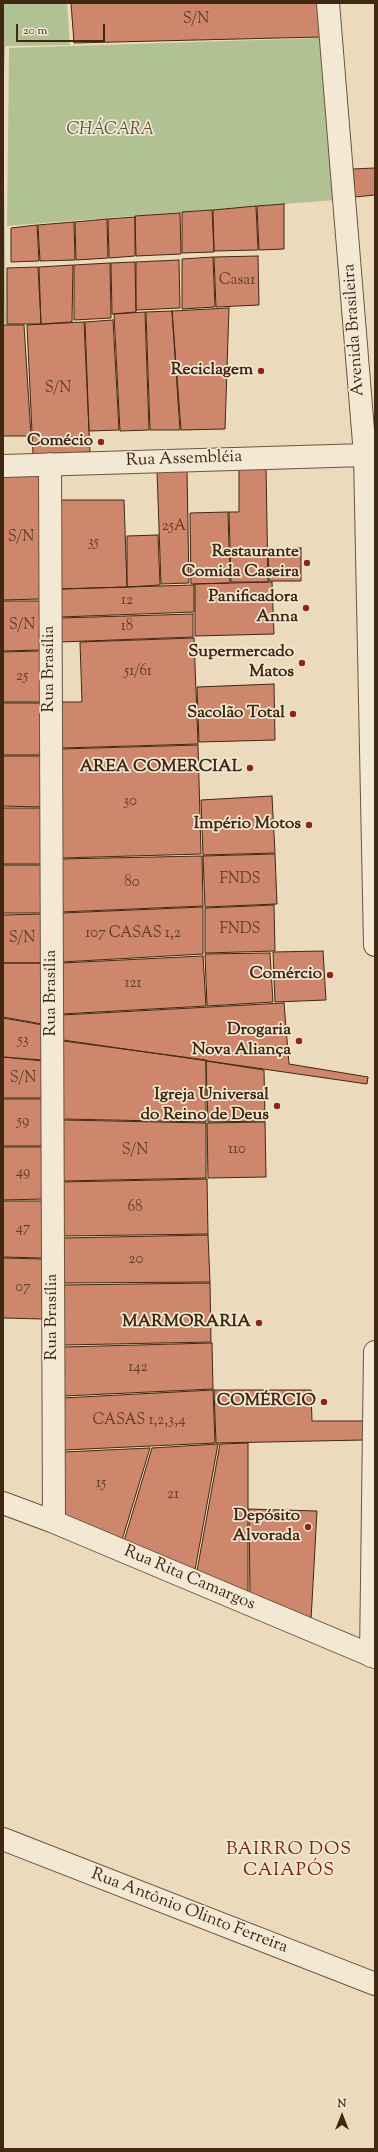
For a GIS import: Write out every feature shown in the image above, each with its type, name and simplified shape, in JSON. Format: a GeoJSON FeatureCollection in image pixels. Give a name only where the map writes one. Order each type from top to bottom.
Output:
{"type":"FeatureCollection","features":[{"type":"Feature","properties":{"kind":"street","name":"Avenida Brasileira"},"geometry":{"type":"LineString","coordinates":[[328,3],[365,455],[372,634],[375,946]]}},
{"type":"Feature","properties":{"kind":"street","name":"Rua Assembléia"},"geometry":{"type":"LineString","coordinates":[[3,466],[365,455]]}},
{"type":"Feature","properties":{"kind":"street","name":"Rua Brasília"},"geometry":{"type":"LineString","coordinates":[[50,464],[54,1522]]}},
{"type":"Feature","properties":{"kind":"street"},"geometry":{"type":"LineString","coordinates":[[373,1656],[375,1352]]}},
{"type":"Feature","properties":{"kind":"street","name":"Rua Rita Camargos"},"geometry":{"type":"LineString","coordinates":[[3,1503],[54,1522],[373,1656]]}},
{"type":"Feature","properties":{"kind":"street","name":"Rua Antônio Olinto Ferreira"},"geometry":{"type":"LineString","coordinates":[[3,1839],[375,1984]]}},
{"type":"Feature","properties":{"kind":"green space"},"geometry":{"type":"Polygon","coordinates":[[[3,3],[67,3],[70,45],[5,46],[3,103],[3,3]]]}},
{"type":"Feature","properties":{"kind":"green space","name":"CHÁCARA"},"geometry":{"type":"Polygon","coordinates":[[[320,38],[335,200],[7,226],[9,48],[320,38]]]}},
{"type":"Feature","properties":{"kind":"green space"},"geometry":{"type":"Polygon","coordinates":[[[3,106],[6,323],[3,324],[3,106]]]}},
{"type":"Feature","properties":{"kind":"building"},"geometry":{"type":"Polygon","coordinates":[[[71,3],[318,3],[320,37],[74,43],[71,3]]]}},
{"type":"Feature","properties":{"kind":"building"},"geometry":{"type":"Polygon","coordinates":[[[375,168],[375,195],[355,197],[353,169],[375,168]]]}},
{"type":"Feature","properties":{"kind":"building"},"geometry":{"type":"Polygon","coordinates":[[[284,204],[284,249],[259,250],[257,206],[284,204]]]}},
{"type":"Feature","properties":{"kind":"building"},"geometry":{"type":"Polygon","coordinates":[[[256,206],[258,250],[214,251],[213,210],[256,206]]]}},
{"type":"Feature","properties":{"kind":"building"},"geometry":{"type":"Polygon","coordinates":[[[212,210],[214,252],[182,253],[182,212],[212,210]]]}},
{"type":"Feature","properties":{"kind":"building"},"geometry":{"type":"Polygon","coordinates":[[[180,213],[181,254],[136,256],[135,216],[180,213]]]}},
{"type":"Feature","properties":{"kind":"building"},"geometry":{"type":"Polygon","coordinates":[[[135,217],[135,256],[109,258],[108,219],[135,217]]]}},
{"type":"Feature","properties":{"kind":"building"},"geometry":{"type":"Polygon","coordinates":[[[107,219],[108,258],[76,260],[75,222],[107,219]]]}},
{"type":"Feature","properties":{"kind":"building"},"geometry":{"type":"Polygon","coordinates":[[[74,222],[75,260],[40,261],[38,225],[74,222]]]}},
{"type":"Feature","properties":{"kind":"building"},"geometry":{"type":"Polygon","coordinates":[[[37,225],[39,261],[11,262],[11,228],[37,225]]]}},
{"type":"Feature","properties":{"kind":"building"},"geometry":{"type":"Polygon","coordinates":[[[258,256],[259,305],[216,307],[214,257],[258,256]]]}},
{"type":"Feature","properties":{"kind":"building"},"geometry":{"type":"Polygon","coordinates":[[[213,257],[215,307],[182,309],[182,259],[213,257]]]}},
{"type":"Feature","properties":{"kind":"building"},"geometry":{"type":"Polygon","coordinates":[[[179,260],[180,308],[136,310],[136,262],[179,260]]]}},
{"type":"Feature","properties":{"kind":"building"},"geometry":{"type":"Polygon","coordinates":[[[135,262],[136,312],[112,314],[111,263],[135,262]]]}},
{"type":"Feature","properties":{"kind":"building"},"geometry":{"type":"Polygon","coordinates":[[[110,263],[111,318],[74,320],[74,265],[110,263]]]}},
{"type":"Feature","properties":{"kind":"building"},"geometry":{"type":"Polygon","coordinates":[[[73,265],[72,322],[41,324],[39,267],[73,265]]]}},
{"type":"Feature","properties":{"kind":"building"},"geometry":{"type":"Polygon","coordinates":[[[38,267],[41,324],[7,324],[7,268],[38,267]]]}},
{"type":"Feature","properties":{"kind":"building"},"geometry":{"type":"Polygon","coordinates":[[[229,308],[225,429],[181,430],[172,311],[229,308]]]}},
{"type":"Feature","properties":{"kind":"building"},"geometry":{"type":"Polygon","coordinates":[[[172,311],[180,430],[150,430],[146,312],[172,311]]]}},
{"type":"Feature","properties":{"kind":"building"},"geometry":{"type":"Polygon","coordinates":[[[145,312],[149,430],[120,431],[114,314],[145,312]]]}},
{"type":"Feature","properties":{"kind":"building"},"geometry":{"type":"Polygon","coordinates":[[[113,320],[119,430],[89,431],[85,322],[113,320]]]}},
{"type":"Feature","properties":{"kind":"building"},"geometry":{"type":"Polygon","coordinates":[[[84,322],[90,452],[33,454],[27,325],[84,322]]]}},
{"type":"Feature","properties":{"kind":"building"},"geometry":{"type":"Polygon","coordinates":[[[3,325],[24,325],[31,436],[3,436],[3,325]]]}},
{"type":"Feature","properties":{"kind":"building"},"geometry":{"type":"Polygon","coordinates":[[[266,467],[268,582],[231,582],[229,512],[239,512],[239,469],[266,467]]]}},
{"type":"Feature","properties":{"kind":"building"},"geometry":{"type":"Polygon","coordinates":[[[187,470],[189,583],[161,584],[157,471],[187,470]]]}},
{"type":"Feature","properties":{"kind":"building"},"geometry":{"type":"Polygon","coordinates":[[[40,475],[40,599],[3,600],[3,476],[40,475]]]}},
{"type":"Feature","properties":{"kind":"building"},"geometry":{"type":"Polygon","coordinates":[[[60,500],[124,500],[127,587],[60,589],[60,500]]]}},
{"type":"Feature","properties":{"kind":"building"},"geometry":{"type":"Polygon","coordinates":[[[228,512],[230,583],[191,584],[190,513],[228,512]]]}},
{"type":"Feature","properties":{"kind":"building"},"geometry":{"type":"Polygon","coordinates":[[[158,535],[160,585],[127,587],[127,536],[158,535]]]}},
{"type":"Feature","properties":{"kind":"building"},"geometry":{"type":"Polygon","coordinates":[[[301,548],[301,581],[269,581],[268,549],[301,548]]]}},
{"type":"Feature","properties":{"kind":"building"},"geometry":{"type":"Polygon","coordinates":[[[272,582],[274,634],[195,636],[195,584],[272,582]]]}},
{"type":"Feature","properties":{"kind":"building"},"geometry":{"type":"Polygon","coordinates":[[[194,585],[194,612],[60,617],[60,589],[194,585]]]}},
{"type":"Feature","properties":{"kind":"building"},"geometry":{"type":"Polygon","coordinates":[[[3,601],[40,601],[40,650],[3,651],[3,601]]]}},
{"type":"Feature","properties":{"kind":"building"},"geometry":{"type":"Polygon","coordinates":[[[193,614],[193,637],[60,642],[60,618],[193,614]]]}},
{"type":"Feature","properties":{"kind":"building"},"geometry":{"type":"Polygon","coordinates":[[[194,638],[198,744],[61,748],[61,702],[82,702],[80,642],[194,638]]]}},
{"type":"Feature","properties":{"kind":"building"},"geometry":{"type":"Polygon","coordinates":[[[40,651],[40,702],[3,702],[3,652],[40,651]]]}},
{"type":"Feature","properties":{"kind":"building"},"geometry":{"type":"Polygon","coordinates":[[[274,684],[275,740],[199,742],[197,687],[274,684]]]}},
{"type":"Feature","properties":{"kind":"building"},"geometry":{"type":"Polygon","coordinates":[[[3,703],[40,703],[41,755],[3,755],[3,703]]]}},
{"type":"Feature","properties":{"kind":"building"},"geometry":{"type":"Polygon","coordinates":[[[198,745],[201,854],[61,858],[61,749],[198,745]]]}},
{"type":"Feature","properties":{"kind":"building"},"geometry":{"type":"Polygon","coordinates":[[[3,756],[41,756],[42,807],[3,806],[3,756]]]}},
{"type":"Feature","properties":{"kind":"building"},"geometry":{"type":"Polygon","coordinates":[[[272,796],[275,853],[203,855],[201,800],[272,796]]]}},
{"type":"Feature","properties":{"kind":"building"},"geometry":{"type":"Polygon","coordinates":[[[3,808],[42,808],[42,864],[3,864],[3,808]]]}},
{"type":"Feature","properties":{"kind":"building"},"geometry":{"type":"Polygon","coordinates":[[[275,854],[277,904],[205,907],[203,856],[275,854]]]}},
{"type":"Feature","properties":{"kind":"building"},"geometry":{"type":"Polygon","coordinates":[[[202,856],[203,906],[61,912],[61,859],[202,856]]]}},
{"type":"Feature","properties":{"kind":"building"},"geometry":{"type":"Polygon","coordinates":[[[3,865],[42,865],[42,913],[3,913],[3,865]]]}},
{"type":"Feature","properties":{"kind":"building"},"geometry":{"type":"Polygon","coordinates":[[[274,905],[275,951],[205,953],[205,908],[274,905]]]}},
{"type":"Feature","properties":{"kind":"building"},"geometry":{"type":"Polygon","coordinates":[[[203,907],[203,954],[62,962],[62,913],[203,907]]]}},
{"type":"Feature","properties":{"kind":"building"},"geometry":{"type":"Polygon","coordinates":[[[42,914],[41,963],[3,963],[3,915],[42,914]]]}},
{"type":"Feature","properties":{"kind":"building"},"geometry":{"type":"Polygon","coordinates":[[[323,951],[326,1000],[275,1002],[273,952],[323,951]]]}},
{"type":"Feature","properties":{"kind":"building"},"geometry":{"type":"Polygon","coordinates":[[[270,953],[273,1002],[207,1006],[205,954],[270,953]]]}},
{"type":"Feature","properties":{"kind":"building"},"geometry":{"type":"Polygon","coordinates":[[[203,956],[206,1006],[62,1014],[62,963],[203,956]]]}},
{"type":"Feature","properties":{"kind":"building"},"geometry":{"type":"Polygon","coordinates":[[[3,963],[41,963],[42,1024],[3,1017],[3,963]]]}},
{"type":"Feature","properties":{"kind":"building"},"geometry":{"type":"Polygon","coordinates":[[[284,1003],[289,1064],[368,1077],[367,1084],[63,1040],[62,1015],[284,1003]]]}},
{"type":"Feature","properties":{"kind":"building"},"geometry":{"type":"Polygon","coordinates":[[[3,1018],[43,1025],[42,1060],[3,1057],[3,1018]]]}},
{"type":"Feature","properties":{"kind":"building"},"geometry":{"type":"Polygon","coordinates":[[[63,1041],[206,1060],[206,1122],[63,1119],[63,1041]]]}},
{"type":"Feature","properties":{"kind":"building"},"geometry":{"type":"Polygon","coordinates":[[[3,1057],[43,1061],[42,1098],[3,1098],[3,1057]]]}},
{"type":"Feature","properties":{"kind":"building"},"geometry":{"type":"Polygon","coordinates":[[[206,1061],[264,1070],[265,1121],[208,1122],[206,1061]]]}},
{"type":"Feature","properties":{"kind":"building"},"geometry":{"type":"Polygon","coordinates":[[[3,1099],[43,1099],[43,1146],[3,1146],[3,1099]]]}},
{"type":"Feature","properties":{"kind":"building"},"geometry":{"type":"Polygon","coordinates":[[[63,1120],[206,1123],[206,1178],[63,1181],[63,1120]]]}},
{"type":"Feature","properties":{"kind":"building"},"geometry":{"type":"Polygon","coordinates":[[[265,1122],[266,1177],[208,1178],[207,1123],[265,1122]]]}},
{"type":"Feature","properties":{"kind":"building"},"geometry":{"type":"Polygon","coordinates":[[[3,1147],[43,1147],[43,1199],[3,1200],[3,1147]]]}},
{"type":"Feature","properties":{"kind":"building"},"geometry":{"type":"Polygon","coordinates":[[[207,1179],[208,1234],[63,1236],[62,1182],[207,1179]]]}},
{"type":"Feature","properties":{"kind":"building"},"geometry":{"type":"Polygon","coordinates":[[[3,1201],[43,1201],[43,1258],[3,1257],[3,1201]]]}},
{"type":"Feature","properties":{"kind":"building"},"geometry":{"type":"Polygon","coordinates":[[[208,1235],[210,1282],[64,1283],[63,1238],[208,1235]]]}},
{"type":"Feature","properties":{"kind":"building"},"geometry":{"type":"Polygon","coordinates":[[[3,1258],[43,1259],[43,1319],[3,1318],[3,1258]]]}},
{"type":"Feature","properties":{"kind":"building"},"geometry":{"type":"Polygon","coordinates":[[[210,1283],[211,1342],[64,1345],[64,1285],[210,1283]]]}},
{"type":"Feature","properties":{"kind":"building"},"geometry":{"type":"Polygon","coordinates":[[[212,1343],[213,1389],[64,1396],[64,1347],[212,1343]]]}},
{"type":"Feature","properties":{"kind":"building"},"geometry":{"type":"Polygon","coordinates":[[[213,1390],[215,1443],[64,1450],[63,1398],[213,1390]]]}},
{"type":"Feature","properties":{"kind":"building"},"geometry":{"type":"Polygon","coordinates":[[[214,1390],[311,1390],[312,1421],[364,1421],[364,1440],[216,1443],[214,1390]]]}},
{"type":"Feature","properties":{"kind":"building"},"geometry":{"type":"Polygon","coordinates":[[[248,1443],[248,1594],[197,1571],[220,1444],[248,1443]]]}},
{"type":"Feature","properties":{"kind":"building"},"geometry":{"type":"Polygon","coordinates":[[[218,1444],[195,1570],[124,1541],[152,1448],[218,1444]]]}},
{"type":"Feature","properties":{"kind":"building"},"geometry":{"type":"Polygon","coordinates":[[[150,1448],[122,1540],[64,1516],[64,1452],[150,1448]]]}},
{"type":"Feature","properties":{"kind":"building"},"geometry":{"type":"Polygon","coordinates":[[[249,1509],[317,1511],[311,1620],[250,1595],[249,1509]]]}},
{"type":"Feature","properties":{"kind":"place","name":"Reciclagem"},"geometry":{"type":"Point","coordinates":[261,371]}},
{"type":"Feature","properties":{"kind":"place","name":"Comécio"},"geometry":{"type":"Point","coordinates":[101,442]}},
{"type":"Feature","properties":{"kind":"place","name":"Restaurante Comida Caseira"},"geometry":{"type":"Point","coordinates":[307,563]}},
{"type":"Feature","properties":{"kind":"place","name":"Panificadora Anna"},"geometry":{"type":"Point","coordinates":[306,608]}},
{"type":"Feature","properties":{"kind":"place","name":"Supermercado Matos"},"geometry":{"type":"Point","coordinates":[302,663]}},
{"type":"Feature","properties":{"kind":"place","name":"Sacolão Total"},"geometry":{"type":"Point","coordinates":[293,714]}},
{"type":"Feature","properties":{"kind":"place","name":"AREA COMERCIAL"},"geometry":{"type":"Point","coordinates":[250,768]}},
{"type":"Feature","properties":{"kind":"place","name":"Império Motos"},"geometry":{"type":"Point","coordinates":[309,825]}},
{"type":"Feature","properties":{"kind":"place","name":"Comércio"},"geometry":{"type":"Point","coordinates":[330,975]}},
{"type":"Feature","properties":{"kind":"place","name":"Drogaria Nova Aliança"},"geometry":{"type":"Point","coordinates":[299,1041]}},
{"type":"Feature","properties":{"kind":"place","name":"Igreja Universal do Reino de Deus"},"geometry":{"type":"Point","coordinates":[277,1106]}},
{"type":"Feature","properties":{"kind":"place","name":"MARMORARIA"},"geometry":{"type":"Point","coordinates":[259,1323]}},
{"type":"Feature","properties":{"kind":"place","name":"COMÉRCIO"},"geometry":{"type":"Point","coordinates":[324,1402]}},
{"type":"Feature","properties":{"kind":"place","name":"Depósito Alvorada"},"geometry":{"type":"Point","coordinates":[308,1527]}},
{"type":"Feature","properties":{"kind":"district","name":"BAIRRO DOS CAIAPÓS"},"geometry":{"type":"Point","coordinates":[289,1861]}}]}
